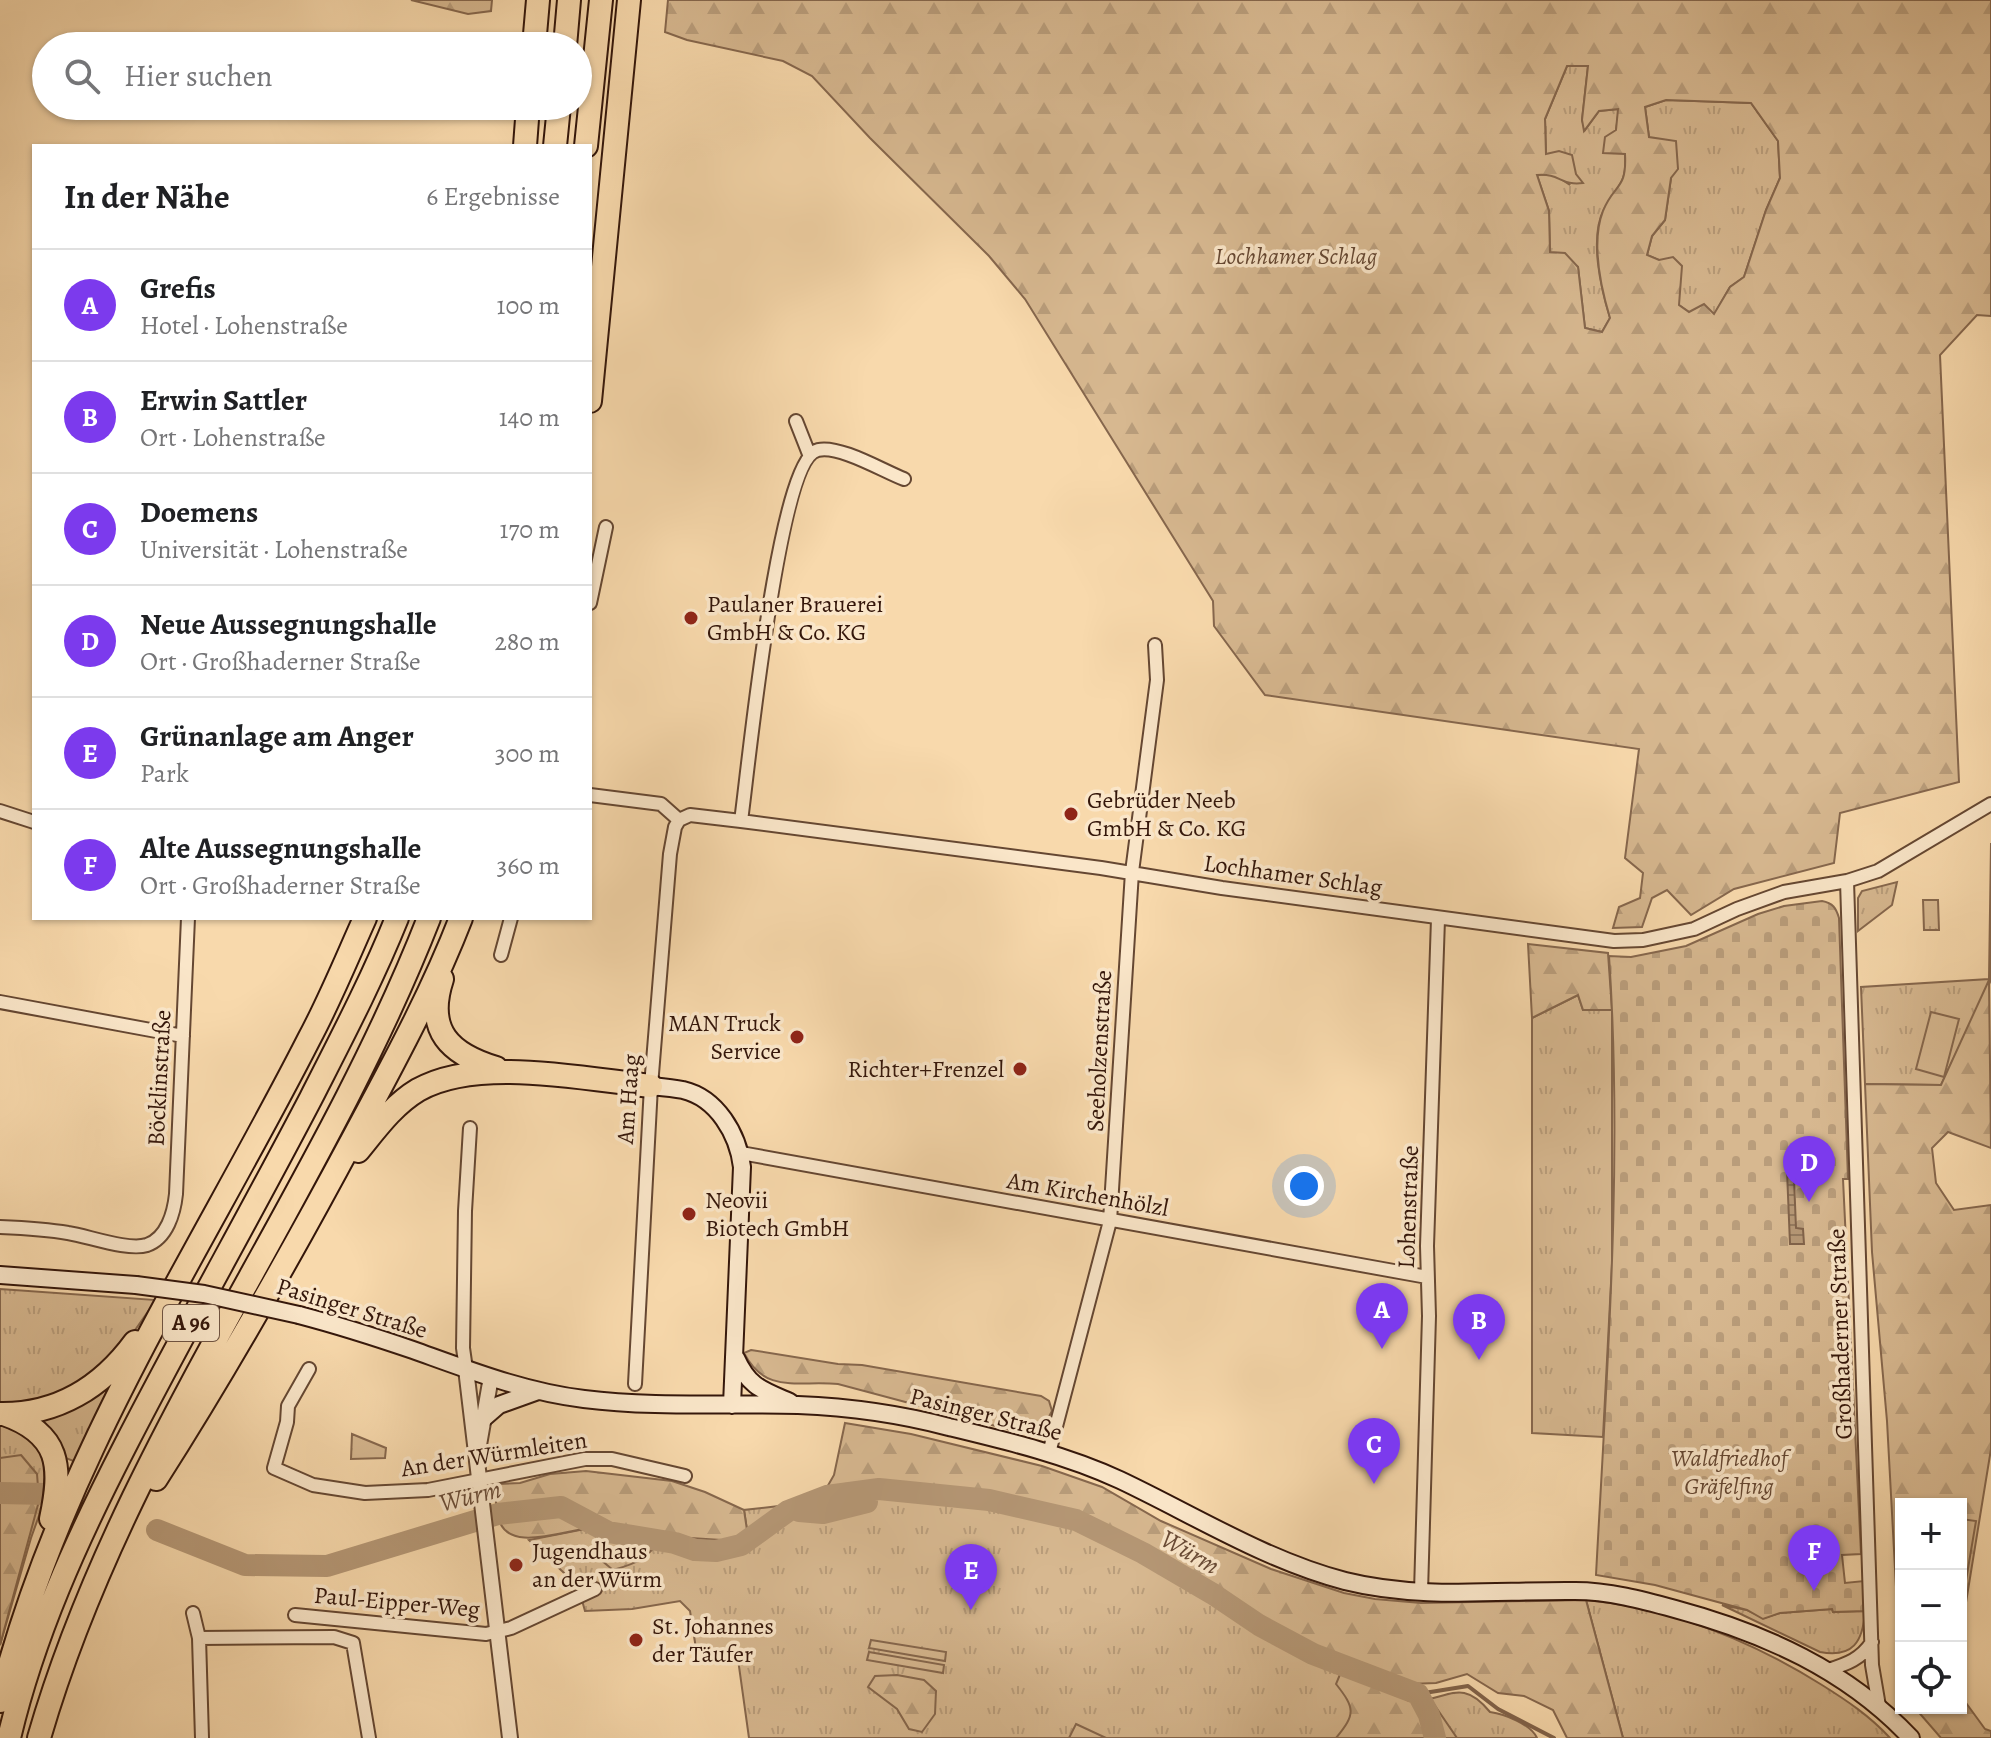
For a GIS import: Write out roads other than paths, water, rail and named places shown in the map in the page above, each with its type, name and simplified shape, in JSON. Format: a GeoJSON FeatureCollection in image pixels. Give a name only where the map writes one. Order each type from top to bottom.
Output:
{"type":"FeatureCollection","features":[{"type":"Feature","properties":{"kind":"highway"},"geometry":{"type":"LineString","coordinates":[[535,32],[538,2]]}},
{"type":"Feature","properties":{"kind":"highway"},"geometry":{"type":"LineString","coordinates":[[566,32],[569,4]]}},
{"type":"Feature","properties":{"kind":"highway"},"geometry":{"type":"LineString","coordinates":[[592,84],[600,5]]}},
{"type":"Feature","properties":{"kind":"highway"},"geometry":{"type":"LineString","coordinates":[[592,382],[628,7]]}},
{"type":"Feature","properties":{"kind":"highway"},"geometry":{"type":"LineString","coordinates":[[525,144],[527,120]]}},
{"type":"Feature","properties":{"kind":"highway"},"geometry":{"type":"LineString","coordinates":[[555,144],[557,120]]}},
{"type":"Feature","properties":{"kind":"highway"},"geometry":{"type":"LineString","coordinates":[[586,144],[588,120]]}},
{"type":"Feature","properties":{"kind":"highway"},"geometry":{"type":"LineString","coordinates":[[0,1701],[35,1591],[76,1486],[122,1388],[310,1038],[364,920]]}},
{"type":"Feature","properties":{"kind":"highway","name":"A 96"},"geometry":{"type":"LineString","coordinates":[[9,1738],[41,1630],[86,1523],[151,1394],[253,1209],[351,1021],[396,920]]}},
{"type":"Feature","properties":{"kind":"highway","name":"A 96"},"geometry":{"type":"LineString","coordinates":[[39,1738],[72,1636],[102,1564],[169,1425],[364,1065],[428,920]]}},
{"type":"Feature","properties":{"kind":"highway"},"geometry":{"type":"LineString","coordinates":[[458,925],[437,1003],[442,1031],[458,1053],[513,1072],[651,1086]]}},
{"type":"Feature","properties":{"kind":"highway"},"geometry":{"type":"LineString","coordinates":[[102,1564],[172,1455],[327,1188],[378,1092],[458,925]]}},
{"type":"Feature","properties":{"kind":"highway"},"geometry":{"type":"LineString","coordinates":[[327,1188],[384,1119],[416,1091],[451,1077],[513,1072]]}},
{"type":"Feature","properties":{"kind":"highway"},"geometry":{"type":"LineString","coordinates":[[2,1414],[57,1406],[89,1388],[128,1352],[168,1300]]}},
{"type":"Feature","properties":{"kind":"highway"},"geometry":{"type":"LineString","coordinates":[[2,1414],[32,1427],[51,1447],[56,1459],[56,1494],[35,1591]]}},
{"type":"Feature","properties":{"kind":"main road"},"geometry":{"type":"LineString","coordinates":[[651,1086],[685,1090],[707,1100],[727,1122],[741,1153],[732,1405]]}},
{"type":"Feature","properties":{"kind":"main road","name":"Pasinger Straße"},"geometry":{"type":"LineString","coordinates":[[0,1275],[136,1285],[204,1294],[342,1327],[539,1390],[607,1401],[799,1405],[884,1413],[945,1426],[1049,1453],[1116,1478],[1275,1557],[1306,1569],[1376,1587],[1421,1592],[1610,1593],[1718,1621],[1765,1638],[1828,1670],[1879,1706],[1911,1738]]}},
{"type":"Feature","properties":{"kind":"main road"},"geometry":{"type":"LineString","coordinates":[[735,1355],[742,1371],[754,1385],[799,1405]]}},
{"type":"Feature","properties":{"kind":"main road"},"geometry":{"type":"LineString","coordinates":[[484,1418],[499,1405],[539,1390]]}},
{"type":"Feature","properties":{"kind":"street"},"geometry":{"type":"LineString","coordinates":[[796,421],[809,454]]}},
{"type":"Feature","properties":{"kind":"street"},"geometry":{"type":"LineString","coordinates":[[741,821],[779,548],[794,485],[809,454],[818,450],[835,450],[904,479]]}},
{"type":"Feature","properties":{"kind":"street"},"geometry":{"type":"LineString","coordinates":[[592,594],[606,527]]}},
{"type":"Feature","properties":{"kind":"street","name":"Seeholzenstraße"},"geometry":{"type":"LineString","coordinates":[[1049,1453],[1110,1221],[1132,872],[1157,680],[1155,645]]}},
{"type":"Feature","properties":{"kind":"street"},"geometry":{"type":"LineString","coordinates":[[592,795],[661,804],[673,811],[679,820]]}},
{"type":"Feature","properties":{"kind":"street","name":"Lochhamer Schlag"},"geometry":{"type":"LineString","coordinates":[[679,820],[690,815],[741,821],[1132,872],[1438,919],[1614,941],[1643,940],[1694,929],[1784,892],[1847,881],[1878,871],[1991,804]]}},
{"type":"Feature","properties":{"kind":"street"},"geometry":{"type":"LineString","coordinates":[[0,811],[32,821]]}},
{"type":"Feature","properties":{"kind":"street","name":"Am Haag"},"geometry":{"type":"LineString","coordinates":[[635,1384],[651,1086],[670,854],[679,820]]}},
{"type":"Feature","properties":{"kind":"street","name":"Großhaderner Straße"},"geometry":{"type":"LineString","coordinates":[[1847,881],[1872,1642],[1879,1706]]}},
{"type":"Feature","properties":{"kind":"street","name":"Lohenstraße"},"geometry":{"type":"LineString","coordinates":[[1421,1592],[1438,919]]}},
{"type":"Feature","properties":{"kind":"street","name":"Böcklinstraße"},"geometry":{"type":"LineString","coordinates":[[0,1227],[70,1233],[137,1247],[148,1245],[160,1237],[174,1210],[188,920]]}},
{"type":"Feature","properties":{"kind":"street"},"geometry":{"type":"LineString","coordinates":[[501,955],[510,920]]}},
{"type":"Feature","properties":{"kind":"street"},"geometry":{"type":"LineString","coordinates":[[0,1002],[183,1036]]}},
{"type":"Feature","properties":{"kind":"street"},"geometry":{"type":"LineString","coordinates":[[470,1128],[463,1348],[510,1738]]}},
{"type":"Feature","properties":{"kind":"street","name":"Am Kirchenhölzl"},"geometry":{"type":"LineString","coordinates":[[741,1153],[1427,1277]]}},
{"type":"Feature","properties":{"kind":"street","name":"An der Würmleiten"},"geometry":{"type":"LineString","coordinates":[[309,1369],[288,1406],[287,1422],[274,1468],[313,1485],[365,1493],[428,1490],[585,1459],[612,1459],[685,1476]]}},
{"type":"Feature","properties":{"kind":"street"},"geometry":{"type":"LineString","coordinates":[[477,1457],[491,1377]]}},
{"type":"Feature","properties":{"kind":"street"},"geometry":{"type":"LineString","coordinates":[[496,1632],[595,1589]]}},
{"type":"Feature","properties":{"kind":"street"},"geometry":{"type":"LineString","coordinates":[[193,1613],[199,1638],[202,1738]]}},
{"type":"Feature","properties":{"kind":"street","name":"Paul-Eipper-Weg"},"geometry":{"type":"LineString","coordinates":[[295,1615],[480,1634],[496,1632]]}},
{"type":"Feature","properties":{"kind":"street","name":"Paul-Eipper-Weg"},"geometry":{"type":"LineString","coordinates":[[199,1638],[312,1636],[334,1637],[353,1643],[369,1738]]}},
{"type":"Feature","properties":{"kind":"street"},"geometry":{"type":"LineString","coordinates":[[1828,1670],[1854,1661],[1865,1653],[1872,1642]]}},
{"type":"Feature","properties":{"kind":"waterway","name":"Würm"},"geometry":{"type":"LineString","coordinates":[[157,1530],[245,1565],[327,1566],[498,1514],[561,1507],[608,1532],[675,1543],[695,1550],[716,1551],[741,1545],[788,1511],[827,1496],[879,1489],[989,1500],[1076,1520],[1143,1553],[1259,1625],[1313,1654],[1418,1694],[1429,1715],[1435,1738]]}},
{"type":"Feature","properties":{"kind":"waterway","name":"Würm"},"geometry":{"type":"LineString","coordinates":[[0,1493],[46,1494]]}},
{"type":"Feature","properties":{"kind":"waterway","name":"Würm"},"geometry":{"type":"LineString","coordinates":[[799,1511],[823,1513],[867,1502]]}},
{"type":"Feature","properties":{"kind":"waterway","name":"Würm"},"geometry":{"type":"LineString","coordinates":[[1418,1694],[1468,1686],[1498,1709],[1554,1738]]}},
{"type":"Feature","properties":{"kind":"place","name":"Paulaner Brauerei GmbH & Co. KG"},"geometry":{"type":"Point","coordinates":[691,618]}},
{"type":"Feature","properties":{"kind":"place","name":"Gebrüder Neeb GmbH & Co. KG"},"geometry":{"type":"Point","coordinates":[1071,814]}},
{"type":"Feature","properties":{"kind":"place","name":"MAN Truck Service"},"geometry":{"type":"Point","coordinates":[797,1037]}},
{"type":"Feature","properties":{"kind":"place","name":"Richter+Frenzel"},"geometry":{"type":"Point","coordinates":[1020,1069]}},
{"type":"Feature","properties":{"kind":"place","name":"Neue Aussegnungshalle"},"geometry":{"type":"Point","coordinates":[1809,1202]}},
{"type":"Feature","properties":{"kind":"place","name":"Neovii Biotech GmbH"},"geometry":{"type":"Point","coordinates":[689,1214]}},
{"type":"Feature","properties":{"kind":"place","name":"Grefis"},"geometry":{"type":"Point","coordinates":[1382,1349]}},
{"type":"Feature","properties":{"kind":"place","name":"Erwin Sattler"},"geometry":{"type":"Point","coordinates":[1479,1360]}},
{"type":"Feature","properties":{"kind":"place","name":"Doemens"},"geometry":{"type":"Point","coordinates":[1374,1484]}},
{"type":"Feature","properties":{"kind":"place","name":"Jugendhaus an der Würm"},"geometry":{"type":"Point","coordinates":[516,1565]}},
{"type":"Feature","properties":{"kind":"place","name":"Alte Aussegnungshalle"},"geometry":{"type":"Point","coordinates":[1814,1591]}},
{"type":"Feature","properties":{"kind":"place","name":"Grünanlage am Anger"},"geometry":{"type":"Point","coordinates":[971,1610]}},
{"type":"Feature","properties":{"kind":"place","name":"St. Johannes der Täufer"},"geometry":{"type":"Point","coordinates":[636,1640]}},
{"type":"Feature","properties":{"kind":"park label","name":"Waldfriedhof Gräfelfing"},"geometry":{"type":"Point","coordinates":[1729,1472]}}]}
